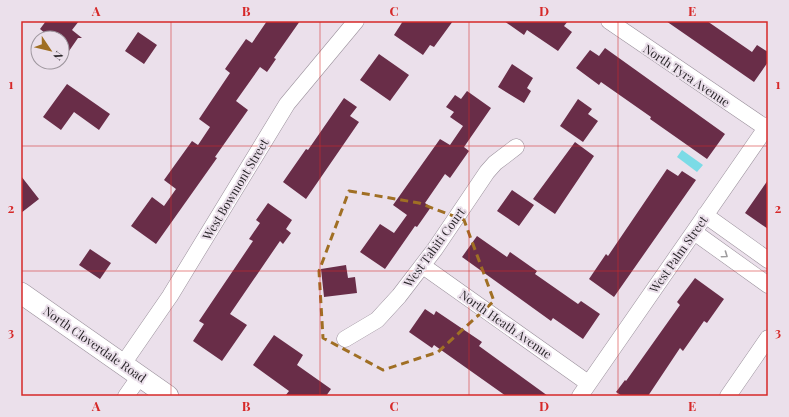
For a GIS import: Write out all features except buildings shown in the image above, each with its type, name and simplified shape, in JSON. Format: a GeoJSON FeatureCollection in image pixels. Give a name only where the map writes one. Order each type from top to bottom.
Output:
{"type":"FeatureCollection","features":[{"type":"Feature","properties":{"kind":"main road","name":"North Cloverdale Road"},"geometry":{"type":"LineString","coordinates":[[21,293],[168,396]]}},
{"type":"Feature","properties":{"kind":"street","name":"West Bowmont Street"},"geometry":{"type":"LineString","coordinates":[[123,364],[170,296],[286,104],[356,21]]}},
{"type":"Feature","properties":{"kind":"street","name":"North Tyra Avenue"},"geometry":{"type":"LineString","coordinates":[[609,21],[767,127]]}},
{"type":"Feature","properties":{"kind":"street","name":"West Palm Street"},"geometry":{"type":"LineString","coordinates":[[584,390],[767,127]]}},
{"type":"Feature","properties":{"kind":"street","name":"West Tahiti Court"},"geometry":{"type":"LineString","coordinates":[[345,339],[376,320],[399,296],[423,266],[487,172],[495,163],[516,147]]}},
{"type":"Feature","properties":{"kind":"street"},"geometry":{"type":"LineString","coordinates":[[705,215],[768,260]]}},
{"type":"Feature","properties":{"kind":"street"},"geometry":{"type":"LineString","coordinates":[[694,232],[768,285]]}},
{"type":"Feature","properties":{"kind":"street","name":"North Heath Avenue"},"geometry":{"type":"LineString","coordinates":[[423,266],[584,390]]}},
{"type":"Feature","properties":{"kind":"street"},"geometry":{"type":"LineString","coordinates":[[735,394],[768,338]]}},
{"type":"Feature","properties":{"kind":"street"},"geometry":{"type":"LineString","coordinates":[[126,396],[140,376]]}},
{"type":"Feature","properties":{"kind":"highlighted area"},"geometry":{"type":"Polygon","coordinates":[[[349,191],[419,203],[464,220],[494,301],[438,352],[383,370],[323,338],[319,271],[349,191]]]}},
{"type":"Feature","properties":{"kind":"water"},"geometry":{"type":"Polygon","coordinates":[[[682,150],[703,165],[697,172],[677,157],[682,150]]]}}]}
